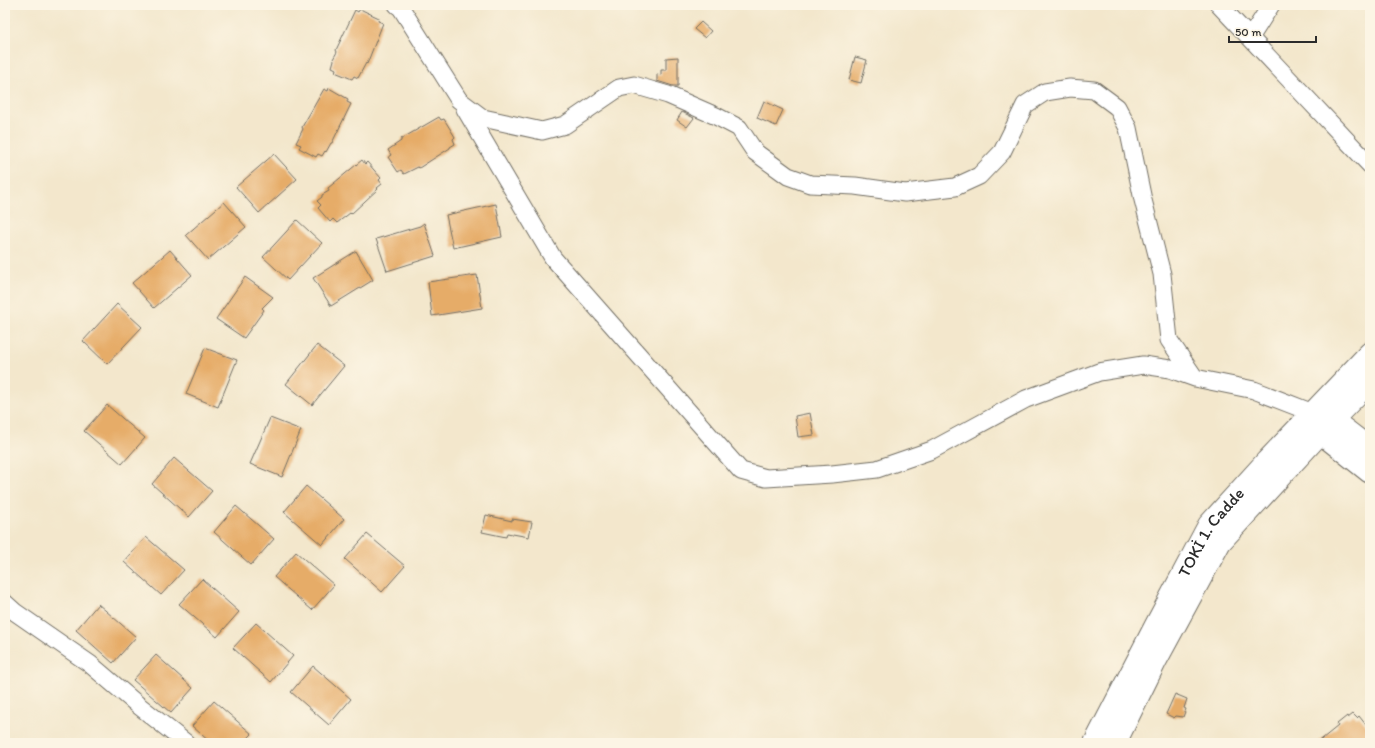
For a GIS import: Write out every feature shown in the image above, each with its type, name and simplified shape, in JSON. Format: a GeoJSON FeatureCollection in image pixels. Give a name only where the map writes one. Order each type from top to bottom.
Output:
{"type":"FeatureCollection","features":[{"type":"Feature","properties":{"kind":"main road","name":"TOKİ 1. Cadde"},"geometry":{"type":"LineString","coordinates":[[1323,423],[1370,353]]}},
{"type":"Feature","properties":{"kind":"main road","name":"TOKİ 1. Cadde"},"geometry":{"type":"LineString","coordinates":[[1095,743],[1209,525],[1267,461],[1323,423],[1370,381]]}},
{"type":"Feature","properties":{"kind":"main road"},"geometry":{"type":"LineString","coordinates":[[1323,423],[1370,449]]}},
{"type":"Feature","properties":{"kind":"main road"},"geometry":{"type":"LineString","coordinates":[[1323,423],[1370,472]]}},
{"type":"Feature","properties":{"kind":"main road"},"geometry":{"type":"LineString","coordinates":[[1115,743],[1156,660],[1220,542],[1323,423]]}},
{"type":"Feature","properties":{"kind":"street"},"geometry":{"type":"LineString","coordinates":[[397,5],[401,8],[459,100],[553,258],[741,471],[766,478],[832,474],[877,469],[932,450],[1026,399],[1099,372],[1143,365],[1170,370],[1195,378],[1254,390],[1323,423]]}},
{"type":"Feature","properties":{"kind":"street"},"geometry":{"type":"LineString","coordinates":[[1219,5],[1370,165]]}},
{"type":"Feature","properties":{"kind":"street"},"geometry":{"type":"LineString","coordinates":[[1250,38],[1271,5]]}},
{"type":"Feature","properties":{"kind":"street"},"geometry":{"type":"LineString","coordinates":[[459,100],[483,118],[542,131],[565,125],[619,88],[634,84],[668,95],[739,128],[755,152],[788,176],[810,184],[855,186],[905,193],[955,187],[980,176],[1002,152],[1025,105],[1045,92],[1070,88],[1094,90],[1116,107],[1128,128],[1143,200],[1162,274],[1169,340],[1195,378]]}},
{"type":"Feature","properties":{"kind":"street"},"geometry":{"type":"LineString","coordinates":[[5,603],[15,612],[90,664],[186,743]]}},
{"type":"Feature","properties":{"kind":"building"},"geometry":{"type":"Polygon","coordinates":[[[360,9],[379,18],[378,21],[383,23],[367,64],[366,63],[358,78],[354,76],[352,79],[335,72],[336,69],[332,67],[333,59],[337,52],[336,50],[355,10],[358,12],[360,9]]]}},
{"type":"Feature","properties":{"kind":"building"},"geometry":{"type":"Polygon","coordinates":[[[701,22],[711,31],[705,38],[694,29],[701,22]]]}},
{"type":"Feature","properties":{"kind":"building"},"geometry":{"type":"Polygon","coordinates":[[[678,57],[678,86],[657,81],[657,74],[661,75],[661,70],[666,70],[666,58],[678,57]]]}},
{"type":"Feature","properties":{"kind":"building"},"geometry":{"type":"Polygon","coordinates":[[[855,57],[867,60],[861,83],[849,80],[855,57]]]}},
{"type":"Feature","properties":{"kind":"building"},"geometry":{"type":"Polygon","coordinates":[[[329,88],[348,99],[347,102],[351,104],[332,143],[322,156],[318,154],[316,157],[299,148],[301,145],[296,143],[303,129],[302,127],[324,89],[328,91],[329,88]]]}},
{"type":"Feature","properties":{"kind":"building"},"geometry":{"type":"Polygon","coordinates":[[[764,101],[783,110],[776,126],[757,118],[764,101]]]}},
{"type":"Feature","properties":{"kind":"building"},"geometry":{"type":"Polygon","coordinates":[[[682,112],[694,118],[687,127],[677,120],[682,112]]]}},
{"type":"Feature","properties":{"kind":"building"},"geometry":{"type":"Polygon","coordinates":[[[439,117],[441,120],[444,119],[455,137],[453,139],[455,144],[419,168],[418,167],[404,174],[401,170],[398,172],[388,157],[391,155],[388,150],[401,141],[401,139],[439,117]]]}},
{"type":"Feature","properties":{"kind":"building"},"geometry":{"type":"Polygon","coordinates":[[[274,154],[297,179],[259,213],[236,187],[274,154]]]}},
{"type":"Feature","properties":{"kind":"building"},"geometry":{"type":"Polygon","coordinates":[[[362,160],[365,164],[367,162],[381,178],[379,180],[382,184],[351,214],[350,213],[337,223],[333,219],[330,222],[318,208],[321,205],[317,201],[322,197],[322,195],[329,191],[328,188],[362,160]]]}},
{"type":"Feature","properties":{"kind":"building"},"geometry":{"type":"Polygon","coordinates":[[[224,202],[246,227],[208,260],[186,235],[224,202]]]}},
{"type":"Feature","properties":{"kind":"building"},"geometry":{"type":"Polygon","coordinates":[[[496,204],[502,237],[453,248],[446,215],[496,204]]]}},
{"type":"Feature","properties":{"kind":"building"},"geometry":{"type":"Polygon","coordinates":[[[297,220],[322,243],[288,280],[263,257],[297,220]]]}},
{"type":"Feature","properties":{"kind":"building"},"geometry":{"type":"Polygon","coordinates":[[[424,223],[435,256],[387,271],[376,239],[420,226],[424,223]]]}},
{"type":"Feature","properties":{"kind":"building"},"geometry":{"type":"Polygon","coordinates":[[[170,250],[192,275],[154,308],[132,283],[170,250]]]}},
{"type":"Feature","properties":{"kind":"building"},"geometry":{"type":"Polygon","coordinates":[[[356,251],[373,280],[331,306],[313,278],[356,251]]]}},
{"type":"Feature","properties":{"kind":"building"},"geometry":{"type":"Polygon","coordinates":[[[477,275],[482,308],[432,316],[428,282],[477,275]]]}},
{"type":"Feature","properties":{"kind":"building"},"geometry":{"type":"Polygon","coordinates":[[[245,277],[273,297],[262,308],[264,310],[244,338],[216,319],[245,277]]]}},
{"type":"Feature","properties":{"kind":"building"},"geometry":{"type":"Polygon","coordinates":[[[117,304],[142,327],[107,364],[83,341],[117,304]]]}},
{"type":"Feature","properties":{"kind":"building"},"geometry":{"type":"Polygon","coordinates":[[[317,345],[344,366],[312,405],[286,384],[317,345]]]}},
{"type":"Feature","properties":{"kind":"building"},"geometry":{"type":"Polygon","coordinates":[[[205,348],[237,360],[218,407],[186,394],[205,348]]]}},
{"type":"Feature","properties":{"kind":"building"},"geometry":{"type":"Polygon","coordinates":[[[107,405],[145,438],[122,464],[84,431],[107,405]]]}},
{"type":"Feature","properties":{"kind":"building"},"geometry":{"type":"Polygon","coordinates":[[[810,413],[814,435],[798,437],[795,416],[810,413]]]}},
{"type":"Feature","properties":{"kind":"building"},"geometry":{"type":"Polygon","coordinates":[[[270,418],[301,430],[282,477],[250,464],[270,418]]]}},
{"type":"Feature","properties":{"kind":"building"},"geometry":{"type":"Polygon","coordinates":[[[174,458],[212,491],[189,517],[152,484],[174,458]]]}},
{"type":"Feature","properties":{"kind":"building"},"geometry":{"type":"Polygon","coordinates":[[[306,486],[344,519],[322,545],[284,512],[306,486]]]}},
{"type":"Feature","properties":{"kind":"building"},"geometry":{"type":"Polygon","coordinates":[[[236,506],[274,539],[251,565],[214,532],[236,506]]]}},
{"type":"Feature","properties":{"kind":"building"},"geometry":{"type":"Polygon","coordinates":[[[486,515],[512,521],[512,519],[532,522],[529,537],[507,533],[506,537],[482,532],[486,515]]]}},
{"type":"Feature","properties":{"kind":"building"},"geometry":{"type":"Polygon","coordinates":[[[367,534],[405,566],[382,592],[345,559],[367,534]]]}},
{"type":"Feature","properties":{"kind":"building"},"geometry":{"type":"Polygon","coordinates":[[[146,537],[184,570],[161,595],[124,562],[146,537]]]}},
{"type":"Feature","properties":{"kind":"building"},"geometry":{"type":"Polygon","coordinates":[[[296,552],[334,585],[312,610],[274,577],[296,552]]]}},
{"type":"Feature","properties":{"kind":"building"},"geometry":{"type":"Polygon","coordinates":[[[202,579],[239,612],[217,637],[179,604],[202,579]]]}},
{"type":"Feature","properties":{"kind":"building"},"geometry":{"type":"Polygon","coordinates":[[[98,604],[136,637],[113,663],[76,630],[98,604]]]}},
{"type":"Feature","properties":{"kind":"building"},"geometry":{"type":"Polygon","coordinates":[[[256,623],[293,656],[271,682],[233,648],[256,623]]]}},
{"type":"Feature","properties":{"kind":"building"},"geometry":{"type":"Polygon","coordinates":[[[156,655],[193,688],[171,713],[133,680],[156,655]]]}},
{"type":"Feature","properties":{"kind":"building"},"geometry":{"type":"Polygon","coordinates":[[[313,666],[351,699],[329,725],[291,692],[313,666]]]}},
{"type":"Feature","properties":{"kind":"building"},"geometry":{"type":"Polygon","coordinates":[[[1175,694],[1187,699],[1183,717],[1176,716],[1174,718],[1166,714],[1175,694]]]}},
{"type":"Feature","properties":{"kind":"building"},"geometry":{"type":"Polygon","coordinates":[[[214,701],[252,734],[243,743],[211,743],[192,726],[214,701]]]}},
{"type":"Feature","properties":{"kind":"building"},"geometry":{"type":"Polygon","coordinates":[[[1353,714],[1357,718],[1359,716],[1370,730],[1370,740],[1366,743],[1317,743],[1338,726],[1337,724],[1347,716],[1348,718],[1353,714]]]}}]}
